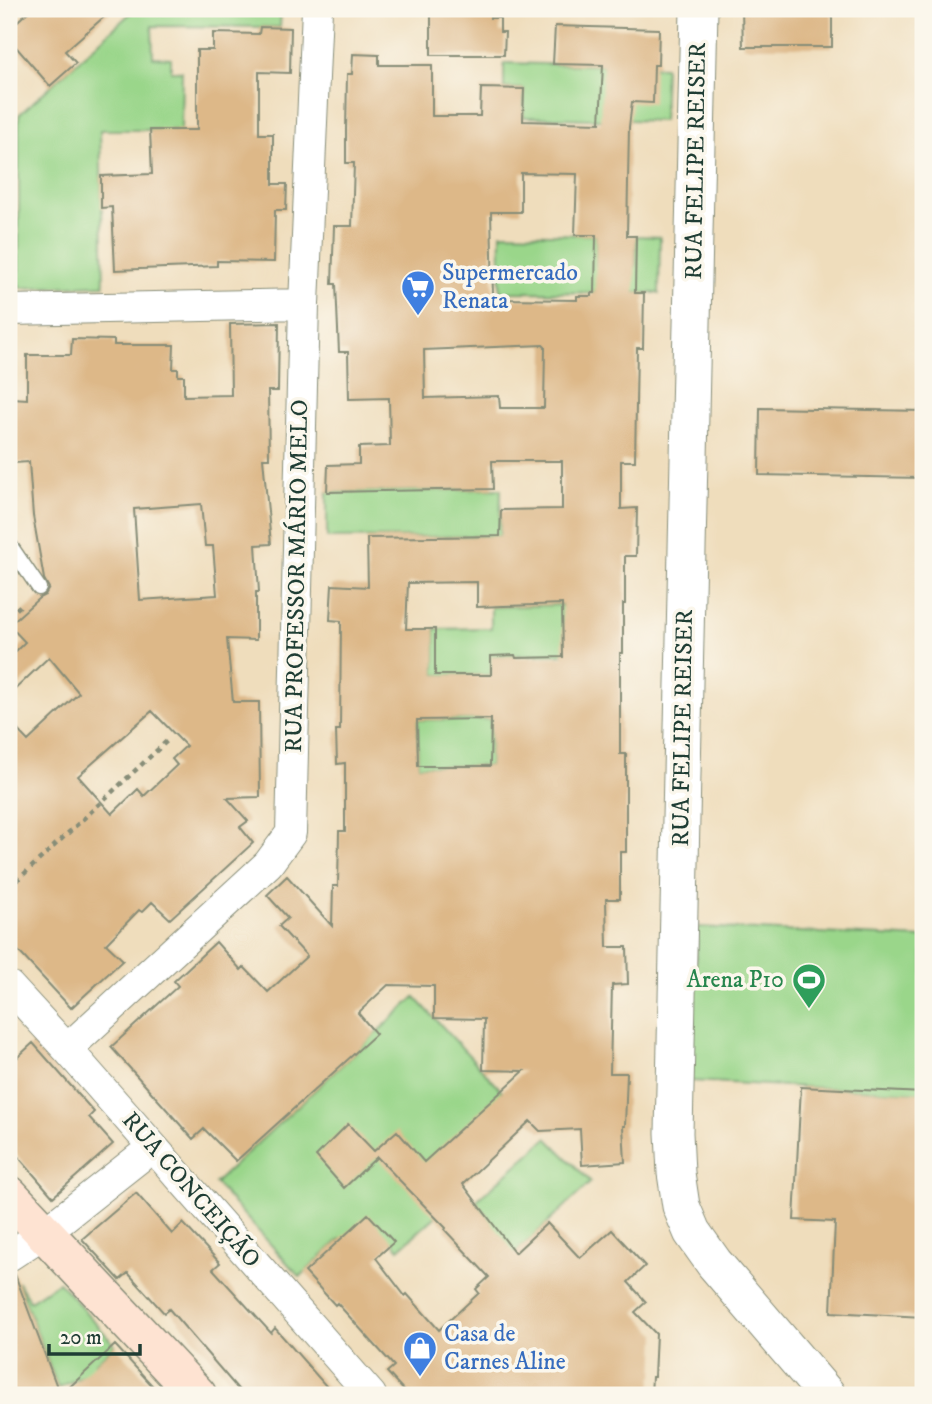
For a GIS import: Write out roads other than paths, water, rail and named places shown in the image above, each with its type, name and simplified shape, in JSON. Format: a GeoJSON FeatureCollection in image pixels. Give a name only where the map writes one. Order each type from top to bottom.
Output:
{"type":"FeatureCollection","features":[{"type":"Feature","properties":{"kind":"main road"},"geometry":{"type":"LineString","coordinates":[[9,1195],[197,1395]]}},
{"type":"Feature","properties":{"kind":"street","name":"RUA PROFESSOR MÁRIO MELO"},"geometry":{"type":"LineString","coordinates":[[67,1049],[268,864],[291,833],[304,304],[317,9]]}},
{"type":"Feature","properties":{"kind":"street","name":"RUA FELIPE REISER"},"geometry":{"type":"LineString","coordinates":[[699,9],[674,1133],[676,1173],[681,1206],[692,1232],[714,1263],[827,1395]]}},
{"type":"Feature","properties":{"kind":"street"},"geometry":{"type":"LineString","coordinates":[[9,310],[304,304]]}},
{"type":"Feature","properties":{"kind":"street","name":"RUA CONCEIÇÃO"},"geometry":{"type":"LineString","coordinates":[[9,986],[371,1395]]}},
{"type":"Feature","properties":{"kind":"street"},"geometry":{"type":"LineString","coordinates":[[9,1256],[44,1233],[153,1147]]}},
{"type":"Feature","properties":{"kind":"lane"},"geometry":{"type":"LineString","coordinates":[[9,544],[39,588]]}},
{"type":"Feature","properties":{"kind":"place","name":"Supermercado Renata"},"geometry":{"type":"Point","coordinates":[418,317]}},
{"type":"Feature","properties":{"kind":"place","name":"Arena P10"},"geometry":{"type":"Point","coordinates":[809,1010]}},
{"type":"Feature","properties":{"kind":"place","name":"Casa de Carnes Aline"},"geometry":{"type":"Point","coordinates":[420,1378]}}]}
